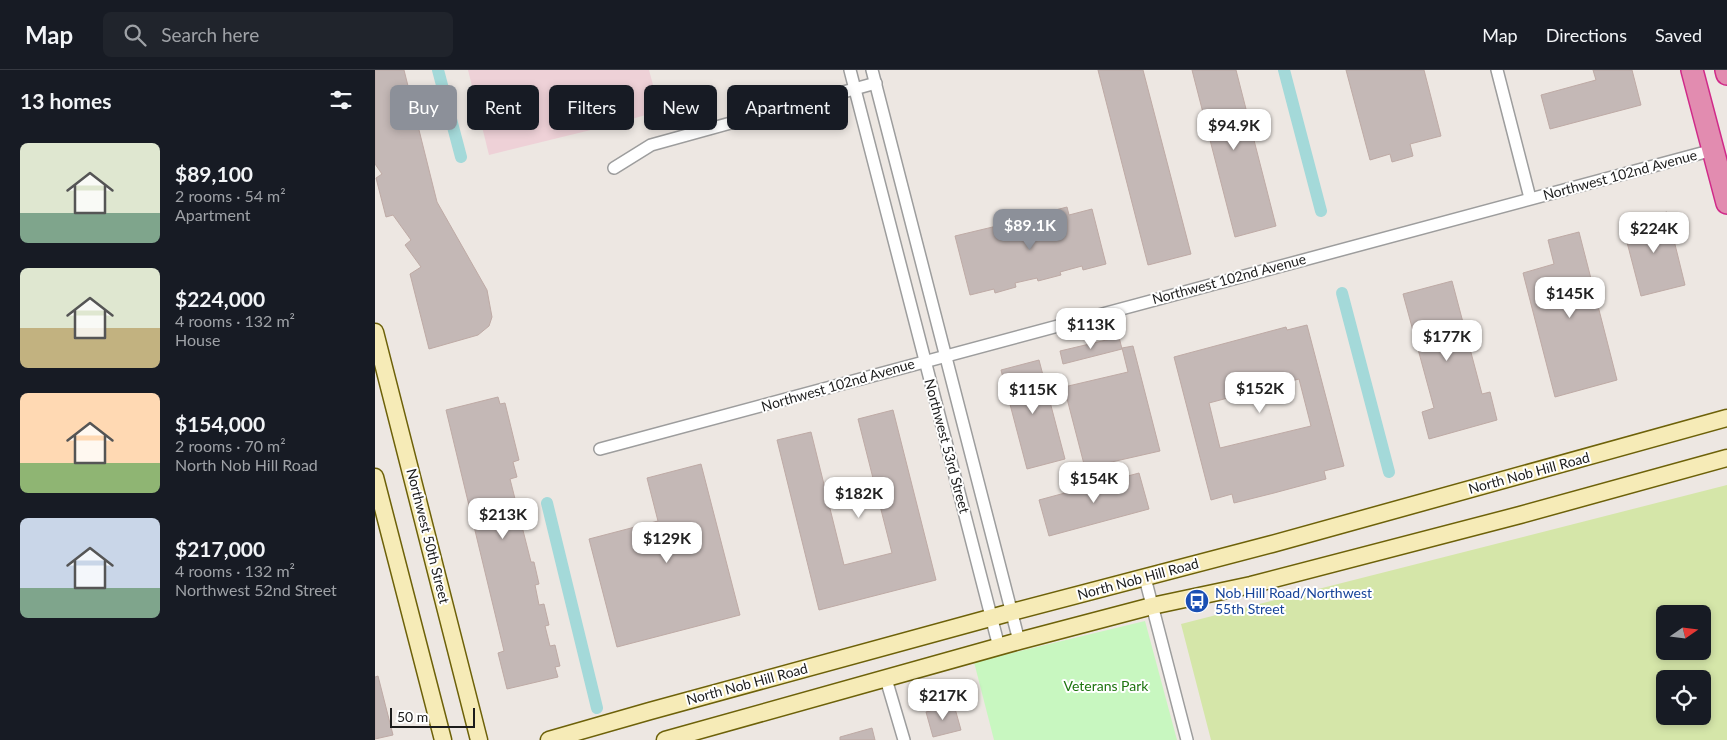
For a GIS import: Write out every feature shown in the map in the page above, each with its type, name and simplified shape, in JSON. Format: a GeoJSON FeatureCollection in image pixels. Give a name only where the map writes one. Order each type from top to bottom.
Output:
{"type":"FeatureCollection","features":[{"type":"Feature","properties":{"kind":"highway"},"geometry":{"type":"LineString","coordinates":[[1692,70],[1727,203]]}},
{"type":"Feature","properties":{"kind":"highway"},"geometry":{"type":"LineString","coordinates":[[1726,70],[1727,74]]}},
{"type":"Feature","properties":{"kind":"main road","name":"Northwest 50th Street"},"geometry":{"type":"LineString","coordinates":[[375,332],[479,740]]}},
{"type":"Feature","properties":{"kind":"main road","name":"North Nob Hill Road"},"geometry":{"type":"LineString","coordinates":[[549,740],[1727,418]]}},
{"type":"Feature","properties":{"kind":"main road"},"geometry":{"type":"LineString","coordinates":[[665,740],[1019,641],[1152,606],[1251,585],[1520,515],[1727,458]]}},
{"type":"Feature","properties":{"kind":"main road"},"geometry":{"type":"LineString","coordinates":[[375,477],[443,740]]}},
{"type":"Feature","properties":{"kind":"street","name":"Northwest 53rd Street"},"geometry":{"type":"LineString","coordinates":[[850,70],[999,647]]}},
{"type":"Feature","properties":{"kind":"street","name":"Northwest 53rd Street"},"geometry":{"type":"LineString","coordinates":[[873,70],[1019,641]]}},
{"type":"Feature","properties":{"kind":"street"},"geometry":{"type":"LineString","coordinates":[[1497,70],[1530,198]]}},
{"type":"Feature","properties":{"kind":"street"},"geometry":{"type":"LineString","coordinates":[[614,168],[651,145],[876,83]]}},
{"type":"Feature","properties":{"kind":"street","name":"Northwest 102nd Avenue"},"geometry":{"type":"LineString","coordinates":[[600,449],[1713,150]]}},
{"type":"Feature","properties":{"kind":"street"},"geometry":{"type":"LineString","coordinates":[[1145,578],[1187,740]]}},
{"type":"Feature","properties":{"kind":"street"},"geometry":{"type":"LineString","coordinates":[[886,679],[903,740]]}},
{"type":"Feature","properties":{"kind":"shaded area"},"geometry":{"type":"Polygon","coordinates":[[[468,70],[649,70],[653,85],[644,85],[644,115],[634,118],[634,85],[549,85],[549,130],[591,130],[489,155],[483,130],[539,130],[539,85],[472,85],[468,70]]]}},
{"type":"Feature","properties":{"kind":"green space"},"geometry":{"type":"Polygon","coordinates":[[[1727,485],[1727,740],[1211,740],[1181,624],[1727,485]]]}},
{"type":"Feature","properties":{"kind":"green space","name":"Veterans Park"},"geometry":{"type":"Polygon","coordinates":[[[1145,621],[1177,740],[994,740],[974,662],[1145,621]]]}},
{"type":"Feature","properties":{"kind":"building"},"geometry":{"type":"Polygon","coordinates":[[[375,70],[404,70],[408,85],[390,85],[390,130],[419,130],[437,202],[487,290],[492,317],[489,326],[478,335],[429,349],[410,274],[421,267],[405,245],[411,240],[393,215],[386,217],[376,178],[382,174],[375,164],[375,70]]]}},
{"type":"Feature","properties":{"kind":"building"},"geometry":{"type":"Polygon","coordinates":[[[1098,70],[1143,70],[1191,254],[1148,265],[1098,70]]]}},
{"type":"Feature","properties":{"kind":"building"},"geometry":{"type":"Polygon","coordinates":[[[1192,70],[1236,70],[1276,226],[1235,237],[1192,70]]]}},
{"type":"Feature","properties":{"kind":"building"},"geometry":{"type":"Polygon","coordinates":[[[1346,70],[1424,70],[1441,136],[1410,144],[1413,156],[1392,162],[1390,154],[1370,160],[1346,70]]]}},
{"type":"Feature","properties":{"kind":"building"},"geometry":{"type":"Polygon","coordinates":[[[1593,70],[1632,70],[1641,105],[1550,129],[1541,95],[1596,80],[1593,70]]]}},
{"type":"Feature","properties":{"kind":"building"},"geometry":{"type":"Polygon","coordinates":[[[1067,207],[1069,215],[1092,209],[1106,264],[1083,270],[1082,266],[1060,272],[1061,275],[1038,281],[1037,278],[1015,283],[1016,287],[995,293],[994,289],[970,295],[955,236],[1022,220],[1024,226],[1046,220],[1044,213],[1067,207]]]}},
{"type":"Feature","properties":{"kind":"building"},"geometry":{"type":"Polygon","coordinates":[[[1667,212],[1685,285],[1641,296],[1622,223],[1667,212]]]}},
{"type":"Feature","properties":{"kind":"building"},"geometry":{"type":"Polygon","coordinates":[[[1579,232],[1617,380],[1555,397],[1523,273],[1554,264],[1548,240],[1579,232]]]}},
{"type":"Feature","properties":{"kind":"building"},"geometry":{"type":"Polygon","coordinates":[[[1452,281],[1482,394],[1490,392],[1497,420],[1429,439],[1422,412],[1434,408],[1403,294],[1452,281]]]}},
{"type":"Feature","properties":{"kind":"building"},"geometry":{"type":"Polygon","coordinates":[[[1307,325],[1344,466],[1324,471],[1326,479],[1274,493],[1234,503],[1232,494],[1211,500],[1174,357],[1286,327],[1287,330],[1307,325]],[[1299,379],[1209,403],[1220,448],[1311,426],[1299,379]]]}},
{"type":"Feature","properties":{"kind":"building"},"geometry":{"type":"Polygon","coordinates":[[[1119,337],[1122,349],[1063,364],[1060,351],[1119,337]]]}},
{"type":"Feature","properties":{"kind":"building"},"geometry":{"type":"Polygon","coordinates":[[[1133,346],[1160,451],[1085,468],[1064,387],[1128,372],[1122,348],[1133,346]]]}},
{"type":"Feature","properties":{"kind":"building"},"geometry":{"type":"Polygon","coordinates":[[[1039,360],[1065,459],[1027,469],[1001,370],[1039,360]]]}},
{"type":"Feature","properties":{"kind":"building"},"geometry":{"type":"Polygon","coordinates":[[[498,397],[500,404],[505,403],[519,460],[513,462],[517,477],[510,479],[531,562],[534,562],[539,584],[535,585],[539,605],[544,604],[549,625],[545,626],[550,646],[555,645],[560,666],[555,667],[558,677],[507,689],[498,653],[504,651],[446,410],[498,397]]]}},
{"type":"Feature","properties":{"kind":"building"},"geometry":{"type":"Polygon","coordinates":[[[893,410],[936,580],[819,610],[777,440],[811,432],[844,565],[892,553],[858,419],[893,410]]]}},
{"type":"Feature","properties":{"kind":"building"},"geometry":{"type":"Polygon","coordinates":[[[701,464],[740,615],[617,647],[589,539],[658,521],[647,478],[701,464]]]}},
{"type":"Feature","properties":{"kind":"building"},"geometry":{"type":"Polygon","coordinates":[[[1139,473],[1149,509],[1049,536],[1039,500],[1139,473]]]}},
{"type":"Feature","properties":{"kind":"building"},"geometry":{"type":"Polygon","coordinates":[[[378,676],[393,735],[375,739],[375,677],[378,676]]]}},
{"type":"Feature","properties":{"kind":"building"},"geometry":{"type":"Polygon","coordinates":[[[954,705],[961,730],[933,737],[926,712],[954,705]]]}},
{"type":"Feature","properties":{"kind":"building"},"geometry":{"type":"Polygon","coordinates":[[[872,728],[875,740],[840,740],[840,737],[872,728]]]}},
{"type":"Feature","properties":{"kind":"waterway"},"geometry":{"type":"LineString","coordinates":[[438,70],[461,157]]}},
{"type":"Feature","properties":{"kind":"waterway"},"geometry":{"type":"LineString","coordinates":[[1284,70],[1321,211]]}},
{"type":"Feature","properties":{"kind":"waterway"},"geometry":{"type":"LineString","coordinates":[[1342,293],[1389,472]]}},
{"type":"Feature","properties":{"kind":"waterway"},"geometry":{"type":"LineString","coordinates":[[547,503],[597,708]]}},
{"type":"Feature","properties":{"kind":"place","name":"Nob Hill Road/Northwest 55th Street"},"geometry":{"type":"Point","coordinates":[1197,601]}}]}
